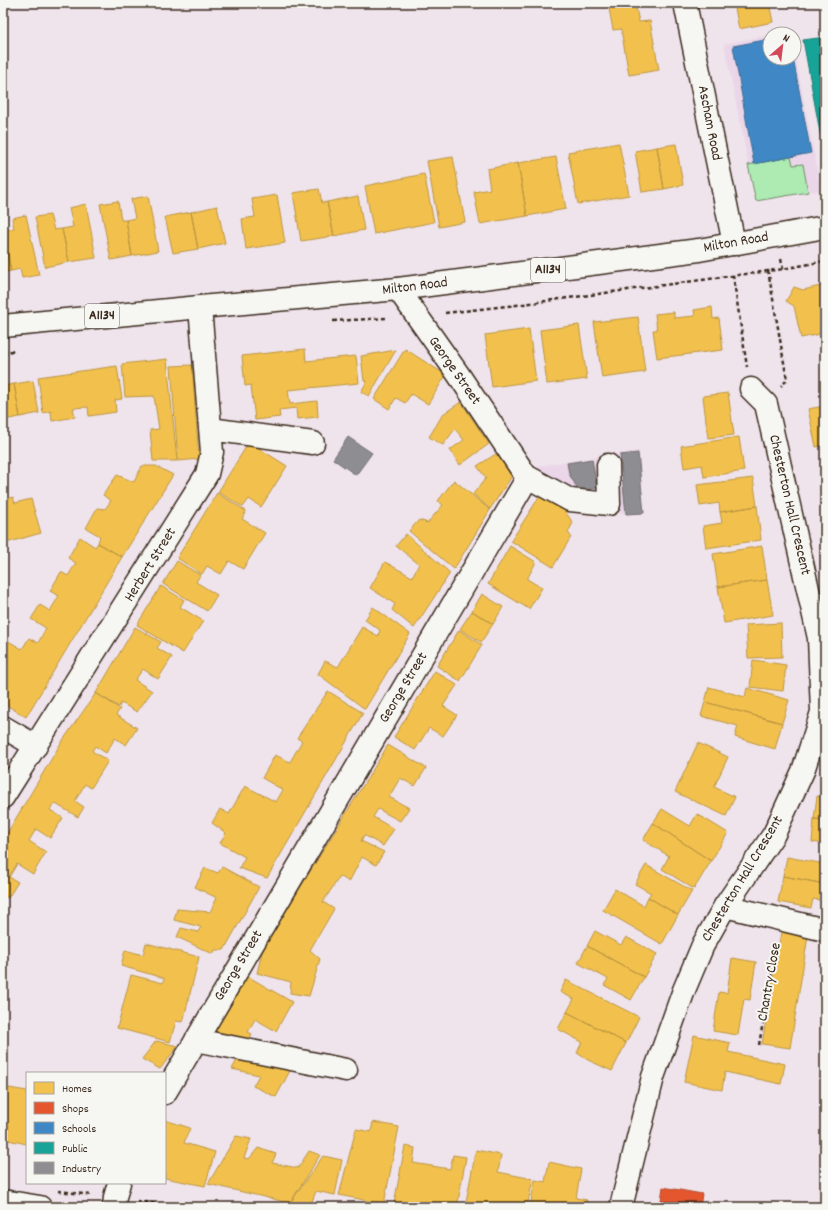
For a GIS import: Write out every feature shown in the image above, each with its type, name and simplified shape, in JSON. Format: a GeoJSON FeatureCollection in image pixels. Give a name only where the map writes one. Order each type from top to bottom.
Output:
{"type":"FeatureCollection","features":[{"type":"Feature","properties":{"kind":"street","name":"Ascham Road"},"geometry":{"type":"LineString","coordinates":[[685,3],[734,244]]}},
{"type":"Feature","properties":{"kind":"street","name":"Milton Road"},"geometry":{"type":"LineString","coordinates":[[3,326],[398,289],[691,251],[825,227]]}},
{"type":"Feature","properties":{"kind":"street","name":"George Street"},"geometry":{"type":"LineString","coordinates":[[166,1091],[525,482],[526,476],[458,374],[398,289]]}},
{"type":"Feature","properties":{"kind":"street","name":"Herbert Street"},"geometry":{"type":"LineString","coordinates":[[3,797],[208,474],[212,452],[200,307]]}},
{"type":"Feature","properties":{"kind":"street"},"geometry":{"type":"LineString","coordinates":[[751,390],[766,404]]}},
{"type":"Feature","properties":{"kind":"street","name":"Chesterton Hall Crescent"},"geometry":{"type":"LineString","coordinates":[[621,1207],[653,1077],[684,990],[703,945],[725,906],[774,834],[803,771],[822,712],[819,638],[766,404]]}},
{"type":"Feature","properties":{"kind":"street"},"geometry":{"type":"LineString","coordinates":[[210,428],[313,443]]}},
{"type":"Feature","properties":{"kind":"street"},"geometry":{"type":"LineString","coordinates":[[526,476],[570,500],[609,504],[608,465]]}},
{"type":"Feature","properties":{"kind":"street"},"geometry":{"type":"LineString","coordinates":[[3,727],[36,746]]}},
{"type":"Feature","properties":{"kind":"street"},"geometry":{"type":"LineString","coordinates":[[725,906],[825,930]]}},
{"type":"Feature","properties":{"kind":"street"},"geometry":{"type":"LineString","coordinates":[[196,1040],[346,1070]]}},
{"type":"Feature","properties":{"kind":"street"},"geometry":{"type":"LineString","coordinates":[[3,1201],[40,1207]]}},
{"type":"Feature","properties":{"kind":"path"},"geometry":{"type":"LineString","coordinates":[[751,390],[733,275],[783,269],[825,261]]}},
{"type":"Feature","properties":{"kind":"path"},"geometry":{"type":"LineString","coordinates":[[766,404],[787,380],[768,270]]}},
{"type":"Feature","properties":{"kind":"path","name":"Chantry Close"},"geometry":{"type":"LineString","coordinates":[[759,1045],[781,920]]}},
{"type":"Feature","properties":{"kind":"path"},"geometry":{"type":"LineString","coordinates":[[56,1190],[116,1196],[180,1207]]}},
{"type":"Feature","properties":{"kind":"shaded area"},"geometry":{"type":"Polygon","coordinates":[[[762,37],[762,66],[797,66],[821,190],[756,201],[724,44],[762,37]]]}},
{"type":"Feature","properties":{"kind":"shaded area"},"geometry":{"type":"Polygon","coordinates":[[[639,451],[644,513],[575,513],[558,501],[550,483],[538,466],[639,451]]]}},
{"type":"Feature","properties":{"kind":"green space"},"geometry":{"type":"Polygon","coordinates":[[[791,157],[793,165],[803,164],[808,192],[756,201],[748,165],[791,157]]]}},
{"type":"Feature","properties":{"kind":"building: Homes"},"geometry":{"type":"Polygon","coordinates":[[[608,3],[635,3],[639,22],[650,21],[659,70],[629,75],[621,29],[613,30],[608,3]]]}},
{"type":"Feature","properties":{"kind":"building: Homes"},"geometry":{"type":"Polygon","coordinates":[[[734,3],[769,3],[773,22],[739,29],[734,3]]]}},
{"type":"Feature","properties":{"kind":"building: Homes"},"geometry":{"type":"Polygon","coordinates":[[[619,143],[629,195],[578,204],[568,152],[619,143]]]}},
{"type":"Feature","properties":{"kind":"building: Homes"},"geometry":{"type":"Polygon","coordinates":[[[676,144],[683,185],[664,189],[657,147],[676,144]]]}},
{"type":"Feature","properties":{"kind":"building: Homes"},"geometry":{"type":"Polygon","coordinates":[[[657,147],[664,189],[642,192],[635,151],[657,147]]]}},
{"type":"Feature","properties":{"kind":"building: Homes"},"geometry":{"type":"Polygon","coordinates":[[[453,157],[465,222],[439,227],[427,161],[453,157]]]}},
{"type":"Feature","properties":{"kind":"building: Homes"},"geometry":{"type":"Polygon","coordinates":[[[556,157],[566,209],[527,216],[518,163],[556,157]]]}},
{"type":"Feature","properties":{"kind":"building: Homes"},"geometry":{"type":"Polygon","coordinates":[[[518,163],[527,216],[480,224],[474,192],[490,189],[487,169],[518,163]]]}},
{"type":"Feature","properties":{"kind":"building: Homes"},"geometry":{"type":"Polygon","coordinates":[[[424,174],[434,222],[374,234],[365,186],[424,174]]]}},
{"type":"Feature","properties":{"kind":"building: Homes"},"geometry":{"type":"Polygon","coordinates":[[[319,189],[322,203],[327,202],[334,236],[301,241],[293,193],[319,189]]]}},
{"type":"Feature","properties":{"kind":"building: Homes"},"geometry":{"type":"Polygon","coordinates":[[[277,195],[285,243],[246,249],[242,219],[255,217],[252,199],[277,195]]]}},
{"type":"Feature","properties":{"kind":"building: Homes"},"geometry":{"type":"Polygon","coordinates":[[[148,196],[158,251],[132,256],[126,220],[135,218],[131,199],[148,196]]]}},
{"type":"Feature","properties":{"kind":"building: Homes"},"geometry":{"type":"Polygon","coordinates":[[[358,196],[364,230],[334,236],[327,202],[358,196]]]}},
{"type":"Feature","properties":{"kind":"building: Homes"},"geometry":{"type":"Polygon","coordinates":[[[118,201],[121,220],[126,220],[132,256],[111,260],[100,204],[118,201]]]}},
{"type":"Feature","properties":{"kind":"building: Homes"},"geometry":{"type":"Polygon","coordinates":[[[86,204],[96,258],[69,262],[62,229],[73,227],[69,208],[86,204]]]}},
{"type":"Feature","properties":{"kind":"building: Homes"},"geometry":{"type":"Polygon","coordinates":[[[217,206],[225,243],[198,249],[191,212],[217,206]]]}},
{"type":"Feature","properties":{"kind":"building: Homes"},"geometry":{"type":"Polygon","coordinates":[[[191,212],[198,249],[173,253],[165,217],[191,212]]]}},
{"type":"Feature","properties":{"kind":"building: Homes"},"geometry":{"type":"Polygon","coordinates":[[[26,215],[39,275],[22,278],[20,269],[11,271],[3,231],[14,228],[12,218],[26,215]]]}},
{"type":"Feature","properties":{"kind":"building: Homes"},"geometry":{"type":"Polygon","coordinates":[[[50,215],[54,230],[62,229],[69,262],[45,267],[35,217],[50,215]]]}},
{"type":"Feature","properties":{"kind":"building: Homes"},"geometry":{"type":"Polygon","coordinates":[[[3,234],[11,271],[3,273],[3,234]]]}},
{"type":"Feature","properties":{"kind":"building: Homes"},"geometry":{"type":"Polygon","coordinates":[[[825,285],[825,333],[801,338],[794,306],[786,301],[794,287],[803,290],[825,285]]]}},
{"type":"Feature","properties":{"kind":"building: Homes"},"geometry":{"type":"Polygon","coordinates":[[[712,307],[713,319],[719,318],[723,350],[657,358],[653,330],[657,330],[655,314],[674,312],[674,318],[695,316],[694,310],[712,307]]]}},
{"type":"Feature","properties":{"kind":"building: Homes"},"geometry":{"type":"Polygon","coordinates":[[[638,317],[645,372],[602,378],[594,322],[638,317]]]}},
{"type":"Feature","properties":{"kind":"building: Homes"},"geometry":{"type":"Polygon","coordinates":[[[579,325],[587,379],[547,384],[540,330],[579,325]]]}},
{"type":"Feature","properties":{"kind":"building: Homes"},"geometry":{"type":"Polygon","coordinates":[[[529,329],[536,381],[492,387],[485,335],[529,329]]]}},
{"type":"Feature","properties":{"kind":"building: Homes"},"geometry":{"type":"Polygon","coordinates":[[[305,349],[306,361],[356,356],[359,383],[288,390],[290,404],[317,401],[318,417],[297,419],[296,408],[279,410],[280,417],[255,420],[251,385],[245,386],[242,356],[305,349]]]}},
{"type":"Feature","properties":{"kind":"building: Homes"},"geometry":{"type":"Polygon","coordinates":[[[405,349],[446,375],[428,404],[411,394],[405,403],[396,398],[389,409],[374,399],[405,349]]]}},
{"type":"Feature","properties":{"kind":"building: Homes"},"geometry":{"type":"Polygon","coordinates":[[[396,350],[369,396],[361,392],[367,381],[364,381],[361,356],[396,350]]]}},
{"type":"Feature","properties":{"kind":"building: Homes"},"geometry":{"type":"Polygon","coordinates":[[[167,359],[177,461],[153,461],[150,430],[159,429],[154,396],[125,397],[122,364],[167,359]]]}},
{"type":"Feature","properties":{"kind":"building: Homes"},"geometry":{"type":"Polygon","coordinates":[[[192,365],[199,459],[178,461],[171,366],[192,365]]]}},
{"type":"Feature","properties":{"kind":"building: Homes"},"geometry":{"type":"Polygon","coordinates":[[[117,366],[122,399],[115,400],[116,412],[89,416],[88,407],[73,408],[75,417],[52,421],[51,411],[43,413],[38,377],[117,366]]]}},
{"type":"Feature","properties":{"kind":"building: Homes"},"geometry":{"type":"Polygon","coordinates":[[[33,381],[39,413],[20,417],[14,384],[33,381]]]}},
{"type":"Feature","properties":{"kind":"building: Homes"},"geometry":{"type":"Polygon","coordinates":[[[14,384],[20,417],[3,420],[3,386],[14,384]]]}},
{"type":"Feature","properties":{"kind":"building: Homes"},"geometry":{"type":"Polygon","coordinates":[[[728,393],[734,435],[708,438],[703,396],[728,393]]]}},
{"type":"Feature","properties":{"kind":"building: Homes"},"geometry":{"type":"Polygon","coordinates":[[[461,402],[489,444],[460,465],[450,450],[464,440],[455,429],[443,445],[429,437],[443,414],[461,402]]]}},
{"type":"Feature","properties":{"kind":"building: Homes"},"geometry":{"type":"Polygon","coordinates":[[[825,406],[825,445],[816,447],[808,409],[825,406]]]}},
{"type":"Feature","properties":{"kind":"building: Homes"},"geometry":{"type":"Polygon","coordinates":[[[739,437],[744,471],[704,477],[702,465],[684,468],[681,446],[739,437]]]}},
{"type":"Feature","properties":{"kind":"building: Homes"},"geometry":{"type":"Polygon","coordinates":[[[249,442],[287,466],[261,507],[249,499],[243,507],[218,492],[249,442]]]}},
{"type":"Feature","properties":{"kind":"building: Homes"},"geometry":{"type":"Polygon","coordinates":[[[499,452],[514,473],[490,509],[473,494],[486,478],[477,466],[499,452]]]}},
{"type":"Feature","properties":{"kind":"building: Homes"},"geometry":{"type":"Polygon","coordinates":[[[142,466],[156,466],[173,475],[122,557],[98,543],[100,536],[86,528],[97,508],[105,509],[111,501],[103,495],[117,475],[134,482],[142,466]]]}},
{"type":"Feature","properties":{"kind":"building: Homes"},"geometry":{"type":"Polygon","coordinates":[[[753,478],[757,506],[720,512],[719,503],[700,506],[697,485],[753,478]]]}},
{"type":"Feature","properties":{"kind":"building: Homes"},"geometry":{"type":"Polygon","coordinates":[[[454,480],[490,510],[454,569],[409,531],[419,520],[428,523],[443,505],[438,501],[454,480]]]}},
{"type":"Feature","properties":{"kind":"building: Homes"},"geometry":{"type":"Polygon","coordinates":[[[543,491],[558,501],[573,523],[568,532],[571,537],[553,567],[511,541],[543,491]]]}},
{"type":"Feature","properties":{"kind":"building: Homes"},"geometry":{"type":"Polygon","coordinates":[[[217,493],[246,511],[242,519],[265,533],[243,569],[229,561],[221,574],[207,566],[202,574],[177,558],[217,493]]]}},
{"type":"Feature","properties":{"kind":"building: Homes"},"geometry":{"type":"Polygon","coordinates":[[[13,497],[15,503],[31,499],[41,533],[6,543],[3,534],[3,500],[13,497]]]}},
{"type":"Feature","properties":{"kind":"building: Homes"},"geometry":{"type":"Polygon","coordinates":[[[757,506],[761,540],[706,548],[703,526],[722,523],[720,512],[757,506]]]}},
{"type":"Feature","properties":{"kind":"building: Homes"},"geometry":{"type":"Polygon","coordinates":[[[406,534],[450,573],[414,628],[392,610],[395,604],[370,588],[385,562],[412,577],[419,564],[396,546],[406,534]]]}},
{"type":"Feature","properties":{"kind":"building: Homes"},"geometry":{"type":"Polygon","coordinates":[[[80,537],[95,547],[98,543],[122,557],[26,717],[3,703],[3,661],[6,656],[3,654],[3,638],[22,649],[29,638],[38,643],[46,628],[31,619],[40,605],[50,611],[59,596],[50,591],[61,572],[68,576],[76,563],[68,558],[80,537]]]}},
{"type":"Feature","properties":{"kind":"building: Homes"},"geometry":{"type":"Polygon","coordinates":[[[510,546],[536,562],[527,579],[542,588],[529,609],[488,584],[510,546]]]}},
{"type":"Feature","properties":{"kind":"building: Homes"},"geometry":{"type":"Polygon","coordinates":[[[762,546],[767,580],[718,587],[713,554],[762,546]]]}},
{"type":"Feature","properties":{"kind":"building: Homes"},"geometry":{"type":"Polygon","coordinates":[[[177,561],[200,575],[196,582],[217,595],[207,611],[163,584],[177,561]]]}},
{"type":"Feature","properties":{"kind":"building: Homes"},"geometry":{"type":"Polygon","coordinates":[[[767,580],[773,615],[724,623],[718,587],[767,580]]]}},
{"type":"Feature","properties":{"kind":"building: Homes"},"geometry":{"type":"Polygon","coordinates":[[[161,586],[184,600],[180,607],[203,621],[183,653],[137,625],[161,586]]]}},
{"type":"Feature","properties":{"kind":"building: Homes"},"geometry":{"type":"Polygon","coordinates":[[[482,594],[503,607],[493,624],[472,611],[482,594]]]}},
{"type":"Feature","properties":{"kind":"building: Homes"},"geometry":{"type":"Polygon","coordinates":[[[373,607],[410,634],[365,709],[318,674],[325,661],[338,667],[362,627],[378,636],[380,630],[365,620],[373,607]]]}},
{"type":"Feature","properties":{"kind":"building: Homes"},"geometry":{"type":"Polygon","coordinates":[[[472,611],[493,624],[481,642],[460,629],[472,611]]]}},
{"type":"Feature","properties":{"kind":"building: Homes"},"geometry":{"type":"Polygon","coordinates":[[[781,623],[782,657],[748,658],[746,625],[781,623]]]}},
{"type":"Feature","properties":{"kind":"building: Homes"},"geometry":{"type":"Polygon","coordinates":[[[135,627],[161,642],[157,648],[172,657],[158,679],[143,669],[135,680],[152,691],[137,712],[121,703],[119,707],[96,693],[135,627]]]}},
{"type":"Feature","properties":{"kind":"building: Homes"},"geometry":{"type":"Polygon","coordinates":[[[459,630],[482,645],[460,681],[437,666],[459,630]]]}},
{"type":"Feature","properties":{"kind":"building: Homes"},"geometry":{"type":"Polygon","coordinates":[[[753,660],[786,665],[783,691],[750,687],[753,660]]]}},
{"type":"Feature","properties":{"kind":"building: Homes"},"geometry":{"type":"Polygon","coordinates":[[[435,671],[457,685],[443,706],[457,715],[443,736],[429,728],[415,750],[394,737],[435,671]]]}},
{"type":"Feature","properties":{"kind":"building: Homes"},"geometry":{"type":"Polygon","coordinates":[[[709,687],[745,697],[747,688],[789,700],[782,723],[705,702],[709,687]]]}},
{"type":"Feature","properties":{"kind":"building: Homes"},"geometry":{"type":"Polygon","coordinates":[[[328,691],[363,713],[267,878],[239,868],[245,857],[220,843],[226,833],[212,823],[220,809],[229,814],[245,786],[276,802],[283,790],[262,778],[275,755],[290,762],[302,741],[297,738],[328,691]]]}},
{"type":"Feature","properties":{"kind":"building: Homes"},"geometry":{"type":"Polygon","coordinates":[[[96,693],[120,709],[116,715],[137,728],[126,745],[115,738],[106,753],[95,746],[92,751],[108,761],[91,788],[85,784],[75,801],[84,807],[78,817],[54,803],[50,810],[63,818],[50,838],[36,829],[29,841],[46,852],[33,874],[17,864],[9,877],[18,882],[8,898],[3,895],[3,840],[61,743],[96,693]]]}},
{"type":"Feature","properties":{"kind":"building: Homes"},"geometry":{"type":"Polygon","coordinates":[[[705,702],[782,723],[775,749],[735,737],[738,726],[701,716],[705,702]]]}},
{"type":"Feature","properties":{"kind":"building: Homes"},"geometry":{"type":"Polygon","coordinates":[[[698,743],[728,757],[714,787],[735,797],[726,816],[675,792],[698,743]]]}},
{"type":"Feature","properties":{"kind":"building: Homes"},"geometry":{"type":"Polygon","coordinates":[[[388,745],[426,768],[415,786],[400,778],[389,797],[409,808],[400,821],[378,809],[373,817],[394,829],[383,846],[364,835],[361,841],[384,852],[376,865],[362,857],[349,882],[340,876],[323,902],[334,909],[310,950],[320,959],[309,996],[290,993],[291,982],[257,973],[263,948],[388,745]]]}},
{"type":"Feature","properties":{"kind":"building: Homes"},"geometry":{"type":"Polygon","coordinates":[[[817,796],[825,797],[825,820],[814,819],[817,796]]]}},
{"type":"Feature","properties":{"kind":"building: Homes"},"geometry":{"type":"Polygon","coordinates":[[[662,809],[690,826],[697,814],[728,833],[711,861],[653,823],[662,809]]]}},
{"type":"Feature","properties":{"kind":"building: Homes"},"geometry":{"type":"Polygon","coordinates":[[[814,819],[825,820],[825,844],[812,842],[814,819]]]}},
{"type":"Feature","properties":{"kind":"building: Homes"},"geometry":{"type":"Polygon","coordinates":[[[653,823],[711,861],[694,889],[662,869],[669,856],[643,840],[653,823]]]}},
{"type":"Feature","properties":{"kind":"building: Homes"},"geometry":{"type":"Polygon","coordinates":[[[787,857],[825,864],[825,884],[783,876],[787,857]]]}},
{"type":"Feature","properties":{"kind":"building: Homes"},"geometry":{"type":"Polygon","coordinates":[[[646,865],[692,891],[678,915],[648,897],[651,893],[635,884],[646,865]]]}},
{"type":"Feature","properties":{"kind":"building: Homes"},"geometry":{"type":"Polygon","coordinates":[[[222,867],[259,887],[224,950],[215,950],[213,954],[177,937],[181,928],[198,932],[201,927],[174,920],[177,909],[210,912],[217,898],[195,887],[205,868],[218,873],[222,867]]]}},
{"type":"Feature","properties":{"kind":"building: Homes"},"geometry":{"type":"Polygon","coordinates":[[[783,876],[825,884],[825,901],[813,899],[811,908],[778,902],[783,876]]]}},
{"type":"Feature","properties":{"kind":"building: Homes"},"geometry":{"type":"Polygon","coordinates":[[[615,889],[644,906],[648,897],[678,915],[662,944],[603,910],[615,889]]]}},
{"type":"Feature","properties":{"kind":"building: Homes"},"geometry":{"type":"Polygon","coordinates":[[[595,931],[621,945],[626,937],[657,954],[644,977],[587,946],[595,931]]]}},
{"type":"Feature","properties":{"kind":"building: Homes"},"geometry":{"type":"Polygon","coordinates":[[[781,932],[808,936],[790,1048],[762,1044],[781,932]]]}},
{"type":"Feature","properties":{"kind":"building: Homes"},"geometry":{"type":"Polygon","coordinates":[[[146,943],[199,957],[183,1022],[176,1021],[170,1042],[117,1028],[131,975],[163,983],[164,978],[121,966],[125,950],[143,955],[146,943]]]}},
{"type":"Feature","properties":{"kind":"building: Homes"},"geometry":{"type":"Polygon","coordinates":[[[587,946],[644,977],[631,1000],[604,985],[608,979],[578,963],[587,946]]]}},
{"type":"Feature","properties":{"kind":"building: Homes"},"geometry":{"type":"Polygon","coordinates":[[[732,958],[756,962],[750,1000],[744,999],[738,1035],[713,1031],[719,992],[727,993],[732,958]]]}},
{"type":"Feature","properties":{"kind":"building: Homes"},"geometry":{"type":"Polygon","coordinates":[[[247,976],[292,1002],[276,1031],[255,1019],[248,1032],[252,1034],[244,1048],[215,1031],[247,976]]]}},
{"type":"Feature","properties":{"kind":"building: Homes"},"geometry":{"type":"Polygon","coordinates":[[[566,980],[639,1017],[626,1043],[567,1012],[574,999],[560,992],[566,980]]]}},
{"type":"Feature","properties":{"kind":"building: Homes"},"geometry":{"type":"Polygon","coordinates":[[[567,1012],[626,1043],[612,1071],[577,1053],[582,1042],[558,1029],[567,1012]]]}},
{"type":"Feature","properties":{"kind":"building: Homes"},"geometry":{"type":"Polygon","coordinates":[[[694,1035],[730,1043],[728,1052],[785,1064],[781,1084],[725,1072],[722,1090],[684,1082],[694,1035]]]}},
{"type":"Feature","properties":{"kind":"building: Homes"},"geometry":{"type":"Polygon","coordinates":[[[156,1041],[178,1046],[160,1069],[142,1059],[156,1041]]]}},
{"type":"Feature","properties":{"kind":"building: Homes"},"geometry":{"type":"Polygon","coordinates":[[[240,1055],[292,1067],[276,1097],[253,1086],[259,1075],[232,1069],[240,1055]]]}},
{"type":"Feature","properties":{"kind":"building: Homes"},"geometry":{"type":"Polygon","coordinates":[[[3,1087],[26,1091],[26,1144],[3,1139],[3,1087]]]}},
{"type":"Feature","properties":{"kind":"building: Homes"},"geometry":{"type":"Polygon","coordinates":[[[166,1120],[190,1128],[184,1143],[215,1152],[205,1186],[166,1178],[166,1120]]]}},
{"type":"Feature","properties":{"kind":"building: Homes"},"geometry":{"type":"Polygon","coordinates":[[[373,1122],[399,1127],[384,1204],[339,1195],[356,1129],[371,1132],[373,1122]]]}},
{"type":"Feature","properties":{"kind":"building: Homes"},"geometry":{"type":"Polygon","coordinates":[[[236,1136],[251,1139],[244,1158],[249,1159],[258,1148],[276,1154],[272,1163],[298,1168],[309,1151],[320,1155],[290,1203],[208,1184],[236,1136]]]}},
{"type":"Feature","properties":{"kind":"building: Homes"},"geometry":{"type":"Polygon","coordinates":[[[405,1146],[415,1148],[413,1163],[450,1169],[453,1155],[466,1157],[457,1207],[412,1207],[394,1204],[405,1146]]]}},
{"type":"Feature","properties":{"kind":"building: Homes"},"geometry":{"type":"Polygon","coordinates":[[[476,1150],[501,1155],[498,1172],[533,1179],[527,1207],[465,1207],[476,1150]]]}},
{"type":"Feature","properties":{"kind":"building: Homes"},"geometry":{"type":"Polygon","coordinates":[[[323,1156],[342,1160],[335,1195],[316,1191],[310,1207],[290,1203],[323,1156]]]}},
{"type":"Feature","properties":{"kind":"building: Homes"},"geometry":{"type":"Polygon","coordinates":[[[549,1162],[581,1169],[576,1198],[587,1200],[586,1207],[530,1207],[535,1180],[545,1182],[549,1162]]]}},
{"type":"Feature","properties":{"kind":"building: Homes"},"geometry":{"type":"Polygon","coordinates":[[[716,1203],[736,1207],[715,1207],[716,1203]]]}},
{"type":"Feature","properties":{"kind":"building: Shops"},"geometry":{"type":"Polygon","coordinates":[[[663,1187],[702,1194],[700,1207],[660,1207],[663,1187]]]}},
{"type":"Feature","properties":{"kind":"building: Schools"},"geometry":{"type":"Polygon","coordinates":[[[762,41],[762,66],[795,66],[811,153],[754,164],[733,46],[762,41]]]}},
{"type":"Feature","properties":{"kind":"building: Public"},"geometry":{"type":"Polygon","coordinates":[[[825,37],[825,137],[821,138],[803,40],[825,37]]]}},
{"type":"Feature","properties":{"kind":"building: Industry"},"geometry":{"type":"Polygon","coordinates":[[[348,437],[372,453],[356,475],[333,459],[348,437]]]}},
{"type":"Feature","properties":{"kind":"building: Industry"},"geometry":{"type":"Polygon","coordinates":[[[638,453],[644,513],[626,514],[620,455],[638,453]]]}},
{"type":"Feature","properties":{"kind":"building: Industry"},"geometry":{"type":"Polygon","coordinates":[[[592,459],[597,488],[579,491],[569,474],[567,463],[592,459]]]}}]}
